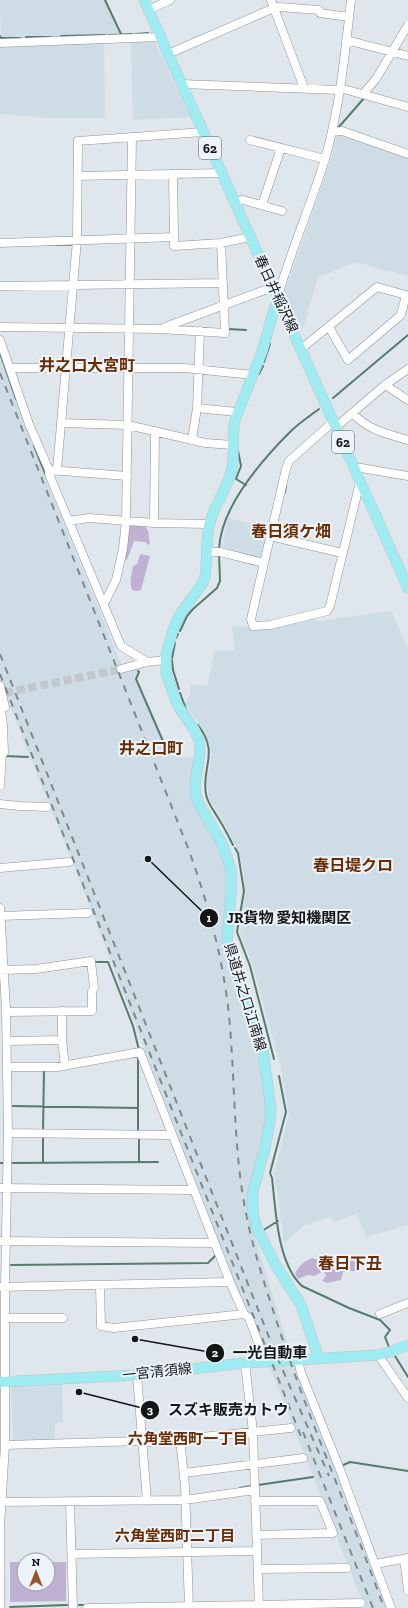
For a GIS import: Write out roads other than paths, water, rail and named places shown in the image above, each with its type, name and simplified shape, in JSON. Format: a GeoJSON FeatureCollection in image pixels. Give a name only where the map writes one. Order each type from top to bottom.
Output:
{"type":"FeatureCollection","features":[{"type":"Feature","properties":{"kind":"main road","name":"春日井稲沢線"},"geometry":{"type":"LineString","coordinates":[[144,0],[408,587]]}},
{"type":"Feature","properties":{"kind":"main road","name":"県道井之口江南線"},"geometry":{"type":"LineString","coordinates":[[278,296],[262,352],[237,412],[233,429],[232,469],[209,524],[205,577],[176,621],[165,660],[166,674],[178,706],[194,729],[199,741],[200,751],[195,785],[196,797],[222,842],[228,860],[231,894],[227,941],[254,1020],[264,1057],[270,1099],[270,1121],[265,1148],[253,1192],[252,1214],[256,1228],[275,1264],[301,1305],[319,1359]]}},
{"type":"Feature","properties":{"kind":"main road","name":"一宮清須線"},"geometry":{"type":"LineString","coordinates":[[3,1381],[137,1375],[245,1363],[378,1355],[408,1345]]}},
{"type":"Feature","properties":{"kind":"street"},"geometry":{"type":"LineString","coordinates":[[148,10],[170,0]]}},
{"type":"Feature","properties":{"kind":"street"},"geometry":{"type":"LineString","coordinates":[[278,296],[325,159],[332,132],[352,0]]}},
{"type":"Feature","properties":{"kind":"street"},"geometry":{"type":"LineString","coordinates":[[273,4],[279,7],[320,10],[320,13],[349,17]]}},
{"type":"Feature","properties":{"kind":"street"},"geometry":{"type":"LineString","coordinates":[[168,54],[273,4]]}},
{"type":"Feature","properties":{"kind":"street"},"geometry":{"type":"LineString","coordinates":[[273,4],[304,88]]}},
{"type":"Feature","properties":{"kind":"street"},"geometry":{"type":"LineString","coordinates":[[363,94],[376,79],[408,25]]}},
{"type":"Feature","properties":{"kind":"street"},"geometry":{"type":"LineString","coordinates":[[0,43],[160,37]]}},
{"type":"Feature","properties":{"kind":"street"},"geometry":{"type":"LineString","coordinates":[[346,40],[408,56]]}},
{"type":"Feature","properties":{"kind":"street"},"geometry":{"type":"LineString","coordinates":[[181,84],[339,89],[363,94],[408,107]]}},
{"type":"Feature","properties":{"kind":"street"},"geometry":{"type":"LineString","coordinates":[[332,132],[342,131],[408,154]]}},
{"type":"Feature","properties":{"kind":"street"},"geometry":{"type":"LineString","coordinates":[[147,662],[121,646],[49,474],[53,470],[61,423],[70,328],[77,240],[78,141],[203,132]]}},
{"type":"Feature","properties":{"kind":"street"},"geometry":{"type":"LineString","coordinates":[[104,604],[116,580],[123,549],[126,521],[132,138]]}},
{"type":"Feature","properties":{"kind":"street"},"geometry":{"type":"LineString","coordinates":[[250,140],[325,159]]}},
{"type":"Feature","properties":{"kind":"street"},"geometry":{"type":"LineString","coordinates":[[262,205],[281,148]]}},
{"type":"Feature","properties":{"kind":"street"},"geometry":{"type":"LineString","coordinates":[[78,176],[221,172]]}},
{"type":"Feature","properties":{"kind":"street"},"geometry":{"type":"LineString","coordinates":[[173,174],[174,246],[221,243],[250,237]]}},
{"type":"Feature","properties":{"kind":"street"},"geometry":{"type":"LineString","coordinates":[[234,203],[243,200],[282,211]]}},
{"type":"Feature","properties":{"kind":"street"},"geometry":{"type":"LineString","coordinates":[[0,243],[174,237]]}},
{"type":"Feature","properties":{"kind":"street"},"geometry":{"type":"LineString","coordinates":[[0,327],[161,329],[225,333],[221,243]]}},
{"type":"Feature","properties":{"kind":"street"},"geometry":{"type":"LineString","coordinates":[[0,286],[223,283]]}},
{"type":"Feature","properties":{"kind":"street"},"geometry":{"type":"LineString","coordinates":[[161,329],[273,287]]}},
{"type":"Feature","properties":{"kind":"street"},"geometry":{"type":"LineString","coordinates":[[301,349],[377,287],[406,295],[401,315],[348,360],[329,327]]}},
{"type":"Feature","properties":{"kind":"street"},"geometry":{"type":"LineString","coordinates":[[192,440],[197,408],[200,331]]}},
{"type":"Feature","properties":{"kind":"street"},"geometry":{"type":"LineString","coordinates":[[0,340],[29,424],[53,470]]}},
{"type":"Feature","properties":{"kind":"street"},"geometry":{"type":"LineString","coordinates":[[10,368],[199,369],[253,375]]}},
{"type":"Feature","properties":{"kind":"street"},"geometry":{"type":"LineString","coordinates":[[360,482],[330,606],[327,611],[270,626],[253,626],[251,619],[286,468],[289,461],[335,424],[352,413],[385,385],[408,369]]}},
{"type":"Feature","properties":{"kind":"street"},"geometry":{"type":"LineString","coordinates":[[385,385],[408,400]]}},
{"type":"Feature","properties":{"kind":"street"},"geometry":{"type":"LineString","coordinates":[[197,408],[237,412]]}},
{"type":"Feature","properties":{"kind":"street"},"geometry":{"type":"LineString","coordinates":[[352,413],[362,423],[373,429],[408,440]]}},
{"type":"Feature","properties":{"kind":"street"},"geometry":{"type":"LineString","coordinates":[[61,423],[128,425],[192,440],[223,445],[233,445]]}},
{"type":"Feature","properties":{"kind":"street"},"geometry":{"type":"LineString","coordinates":[[154,523],[155,431]]}},
{"type":"Feature","properties":{"kind":"street"},"geometry":{"type":"LineString","coordinates":[[354,468],[408,476]]}},
{"type":"Feature","properties":{"kind":"street"},"geometry":{"type":"LineString","coordinates":[[53,470],[127,476]]}},
{"type":"Feature","properties":{"kind":"street"},"geometry":{"type":"LineString","coordinates":[[69,521],[89,518],[154,523],[209,524]]}},
{"type":"Feature","properties":{"kind":"street"},"geometry":{"type":"LineString","coordinates":[[270,536],[342,553]]}},
{"type":"Feature","properties":{"kind":"street"},"geometry":{"type":"LineString","coordinates":[[208,552],[220,552],[264,563]]}},
{"type":"Feature","properties":{"kind":"street"},"geometry":{"type":"LineString","coordinates":[[121,669],[147,662],[165,660]]}},
{"type":"Feature","properties":{"kind":"street"},"geometry":{"type":"LineString","coordinates":[[2,691],[7,725],[6,748],[2,754]]}},
{"type":"Feature","properties":{"kind":"street"},"geometry":{"type":"LineString","coordinates":[[0,702],[3,726],[0,784]]}},
{"type":"Feature","properties":{"kind":"street"},"geometry":{"type":"LineString","coordinates":[[0,804],[47,807]]}},
{"type":"Feature","properties":{"kind":"street"},"geometry":{"type":"LineString","coordinates":[[0,868],[69,862]]}},
{"type":"Feature","properties":{"kind":"street"},"geometry":{"type":"LineString","coordinates":[[0,1608],[1,1500],[5,1445],[3,1381],[3,1340],[5,1318],[3,1241],[4,1188],[8,1133],[4,1076],[8,1066],[0,914],[88,913]]}},
{"type":"Feature","properties":{"kind":"street"},"geometry":{"type":"LineString","coordinates":[[2,970],[36,970],[91,961],[94,988],[92,991],[92,1010],[4,1010]]}},
{"type":"Feature","properties":{"kind":"street"},"geometry":{"type":"LineString","coordinates":[[62,1011],[62,1040],[65,1066]]}},
{"type":"Feature","properties":{"kind":"street"},"geometry":{"type":"LineString","coordinates":[[7,1041],[62,1040]]}},
{"type":"Feature","properties":{"kind":"street"},"geometry":{"type":"LineString","coordinates":[[8,1066],[57,1067],[140,1052],[214,1243],[244,1314],[249,1318],[262,1353],[262,1362]]}},
{"type":"Feature","properties":{"kind":"street"},"geometry":{"type":"LineString","coordinates":[[8,1133],[172,1135]]}},
{"type":"Feature","properties":{"kind":"street"},"geometry":{"type":"LineString","coordinates":[[4,1188],[193,1190]]}},
{"type":"Feature","properties":{"kind":"street"},"geometry":{"type":"LineString","coordinates":[[3,1241],[214,1243]]}},
{"type":"Feature","properties":{"kind":"street"},"geometry":{"type":"LineString","coordinates":[[3,1287],[230,1282]]}},
{"type":"Feature","properties":{"kind":"street"},"geometry":{"type":"LineString","coordinates":[[100,1286],[101,1326],[114,1328],[244,1314]]}},
{"type":"Feature","properties":{"kind":"street"},"geometry":{"type":"LineString","coordinates":[[380,1314],[408,1303]]}},
{"type":"Feature","properties":{"kind":"street"},"geometry":{"type":"LineString","coordinates":[[5,1318],[63,1318]]}},
{"type":"Feature","properties":{"kind":"street"},"geometry":{"type":"LineString","coordinates":[[378,1355],[408,1398]]}},
{"type":"Feature","properties":{"kind":"street"},"geometry":{"type":"LineString","coordinates":[[298,1360],[301,1373],[391,1608]]}},
{"type":"Feature","properties":{"kind":"street"},"geometry":{"type":"LineString","coordinates":[[245,1363],[253,1432],[259,1607]]}},
{"type":"Feature","properties":{"kind":"street"},"geometry":{"type":"LineString","coordinates":[[137,1375],[146,1501]]}},
{"type":"Feature","properties":{"kind":"street"},"geometry":{"type":"LineString","coordinates":[[5,1445],[142,1442],[291,1428]]}},
{"type":"Feature","properties":{"kind":"street"},"geometry":{"type":"LineString","coordinates":[[180,1439],[184,1473],[189,1607]]}},
{"type":"Feature","properties":{"kind":"street"},"geometry":{"type":"LineString","coordinates":[[184,1473],[303,1458]]}},
{"type":"Feature","properties":{"kind":"street"},"geometry":{"type":"LineString","coordinates":[[1,1500],[70,1502],[185,1500],[254,1490]]}},
{"type":"Feature","properties":{"kind":"street"},"geometry":{"type":"LineString","coordinates":[[255,1501],[320,1501],[334,1533],[256,1535]]}},
{"type":"Feature","properties":{"kind":"street"},"geometry":{"type":"LineString","coordinates":[[70,1502],[73,1608]]}},
{"type":"Feature","properties":{"kind":"street"},"geometry":{"type":"LineString","coordinates":[[72,1554],[257,1551]]}},
{"type":"Feature","properties":{"kind":"street"},"geometry":{"type":"LineString","coordinates":[[375,1564],[406,1558],[408,1591]]}},
{"type":"Feature","properties":{"kind":"street"},"geometry":{"type":"LineString","coordinates":[[258,1569],[347,1568]]}},
{"type":"Feature","properties":{"kind":"street"},"geometry":{"type":"LineString","coordinates":[[87,1608],[259,1607],[361,1604]]}},
{"type":"Feature","properties":{"kind":"waterway"},"geometry":{"type":"LineString","coordinates":[[105,0],[121,34]]}},
{"type":"Feature","properties":{"kind":"waterway"},"geometry":{"type":"LineString","coordinates":[[136,34],[148,33]]}},
{"type":"Feature","properties":{"kind":"waterway"},"geometry":{"type":"LineString","coordinates":[[109,35],[132,34]]}},
{"type":"Feature","properties":{"kind":"waterway"},"geometry":{"type":"LineString","coordinates":[[61,36],[105,35]]}},
{"type":"Feature","properties":{"kind":"waterway"},"geometry":{"type":"LineString","coordinates":[[0,36],[1,38],[20,38]]}},
{"type":"Feature","properties":{"kind":"waterway"},"geometry":{"type":"LineString","coordinates":[[26,37],[51,37]]}},
{"type":"Feature","properties":{"kind":"waterway"},"geometry":{"type":"LineString","coordinates":[[338,128],[365,97]]}},
{"type":"Feature","properties":{"kind":"waterway"},"geometry":{"type":"LineString","coordinates":[[228,329],[246,330]]}},
{"type":"Feature","properties":{"kind":"waterway"},"geometry":{"type":"LineString","coordinates":[[333,398],[408,335]]}},
{"type":"Feature","properties":{"kind":"waterway"},"geometry":{"type":"LineString","coordinates":[[264,362],[270,344]]}},
{"type":"Feature","properties":{"kind":"waterway"},"geometry":{"type":"LineString","coordinates":[[0,353],[16,399]]}},
{"type":"Feature","properties":{"kind":"waterway"},"geometry":{"type":"LineString","coordinates":[[259,374],[263,366]]}},
{"type":"Feature","properties":{"kind":"waterway"},"geometry":{"type":"LineString","coordinates":[[219,549],[221,533],[227,517],[244,485],[267,456],[290,432],[319,409]]}},
{"type":"Feature","properties":{"kind":"waterway"},"geometry":{"type":"LineString","coordinates":[[34,446],[46,476]]}},
{"type":"Feature","properties":{"kind":"waterway"},"geometry":{"type":"LineString","coordinates":[[238,451],[241,466],[236,479],[246,485]]}},
{"type":"Feature","properties":{"kind":"waterway"},"geometry":{"type":"LineString","coordinates":[[285,492],[286,485]]}},
{"type":"Feature","properties":{"kind":"waterway"},"geometry":{"type":"LineString","coordinates":[[180,631],[187,616],[193,609],[217,588],[220,581],[219,554]]}},
{"type":"Feature","properties":{"kind":"waterway"},"geometry":{"type":"LineString","coordinates":[[176,638],[178,634]]}},
{"type":"Feature","properties":{"kind":"waterway"},"geometry":{"type":"LineString","coordinates":[[172,658],[175,643]]}},
{"type":"Feature","properties":{"kind":"waterway"},"geometry":{"type":"LineString","coordinates":[[172,660],[173,670],[179,689]]}},
{"type":"Feature","properties":{"kind":"waterway"},"geometry":{"type":"LineString","coordinates":[[138,671],[139,672],[136,679],[169,755]]}},
{"type":"Feature","properties":{"kind":"waterway"},"geometry":{"type":"LineString","coordinates":[[180,693],[186,709]]}},
{"type":"Feature","properties":{"kind":"waterway"},"geometry":{"type":"LineString","coordinates":[[198,725],[208,744],[209,752],[205,784],[207,797],[233,845]]}},
{"type":"Feature","properties":{"kind":"waterway"},"geometry":{"type":"LineString","coordinates":[[5,756],[28,757]]}},
{"type":"Feature","properties":{"kind":"waterway"},"geometry":{"type":"LineString","coordinates":[[235,848],[238,853],[244,891],[237,932],[250,966],[274,1059]]}},
{"type":"Feature","properties":{"kind":"waterway"},"geometry":{"type":"LineString","coordinates":[[94,962],[108,962],[133,1026],[139,1050]]}},
{"type":"Feature","properties":{"kind":"waterway"},"geometry":{"type":"LineString","coordinates":[[138,1056],[138,1132]]}},
{"type":"Feature","properties":{"kind":"waterway"},"geometry":{"type":"LineString","coordinates":[[43,1131],[44,1070]]}},
{"type":"Feature","properties":{"kind":"waterway"},"geometry":{"type":"LineString","coordinates":[[279,1076],[286,1112],[270,1173],[272,1178],[279,1236],[287,1264],[302,1286],[349,1308],[380,1320],[390,1330],[385,1337],[389,1347]]}},
{"type":"Feature","properties":{"kind":"waterway"},"geometry":{"type":"LineString","coordinates":[[12,1106],[138,1108]]}},
{"type":"Feature","properties":{"kind":"waterway"},"geometry":{"type":"LineString","coordinates":[[43,1137],[43,1163]]}},
{"type":"Feature","properties":{"kind":"waterway"},"geometry":{"type":"LineString","coordinates":[[139,1138],[139,1162]]}},
{"type":"Feature","properties":{"kind":"waterway"},"geometry":{"type":"LineString","coordinates":[[10,1163],[158,1162]]}},
{"type":"Feature","properties":{"kind":"waterway"},"geometry":{"type":"LineString","coordinates":[[262,1231],[278,1221]]}},
{"type":"Feature","properties":{"kind":"waterway"},"geometry":{"type":"LineString","coordinates":[[11,1265],[208,1263],[215,1256]]}},
{"type":"Feature","properties":{"kind":"waterway"},"geometry":{"type":"LineString","coordinates":[[395,1356],[408,1377]]}},
{"type":"Feature","properties":{"kind":"waterway"},"geometry":{"type":"LineString","coordinates":[[341,1466],[350,1462],[408,1471]]}},
{"type":"Feature","properties":{"kind":"waterway"},"geometry":{"type":"LineString","coordinates":[[258,1485],[313,1477]]}},
{"type":"Feature","properties":{"kind":"waterway"},"geometry":{"type":"LineString","coordinates":[[240,1488],[251,1486]]}},
{"type":"Feature","properties":{"kind":"waterway"},"geometry":{"type":"LineString","coordinates":[[10,1607],[67,1605]]}},
{"type":"Feature","properties":{"kind":"waterway"},"geometry":{"type":"LineString","coordinates":[[79,1605],[87,1605]]}},
{"type":"Feature","properties":{"kind":"tunnel"},"geometry":{"type":"LineString","coordinates":[[5,693],[121,669]]}},
{"type":"Feature","properties":{"kind":"railway"},"geometry":{"type":"LineString","coordinates":[[0,373],[188,848],[201,887],[217,946],[228,1006],[239,1169],[253,1244],[272,1307],[298,1383],[384,1608]]}},
{"type":"Feature","properties":{"kind":"railway"},"geometry":{"type":"LineString","coordinates":[[0,654],[274,1350],[329,1476]]}},
{"type":"Feature","properties":{"kind":"railway"},"geometry":{"type":"LineString","coordinates":[[0,674],[302,1439]]}},
{"type":"Feature","properties":{"kind":"railway"},"geometry":{"type":"LineString","coordinates":[[303,1432],[373,1608]]}},
{"type":"Feature","properties":{"kind":"place","name":"JR貨物 愛知機関区"},"geometry":{"type":"Point","coordinates":[148,859]}},
{"type":"Feature","properties":{"kind":"place","name":"一光自動車"},"geometry":{"type":"Point","coordinates":[135,1339]}},
{"type":"Feature","properties":{"kind":"place","name":"スズキ販売カトウ"},"geometry":{"type":"Point","coordinates":[79,1392]}},
{"type":"Feature","properties":{"kind":"district","name":"井之口大宮町"},"geometry":{"type":"Point","coordinates":[87,365]}},
{"type":"Feature","properties":{"kind":"district","name":"春日須ケ畑"},"geometry":{"type":"Point","coordinates":[291,531]}},
{"type":"Feature","properties":{"kind":"district","name":"井之口町"},"geometry":{"type":"Point","coordinates":[151,748]}},
{"type":"Feature","properties":{"kind":"district","name":"春日堤クロ"},"geometry":{"type":"Point","coordinates":[353,865]}},
{"type":"Feature","properties":{"kind":"district","name":"春日下丑"},"geometry":{"type":"Point","coordinates":[350,1263]}},
{"type":"Feature","properties":{"kind":"district","name":"六角堂西町一丁目"},"geometry":{"type":"Point","coordinates":[188,1439]}},
{"type":"Feature","properties":{"kind":"district","name":"六角堂西町二丁目"},"geometry":{"type":"Point","coordinates":[175,1536]}}]}
